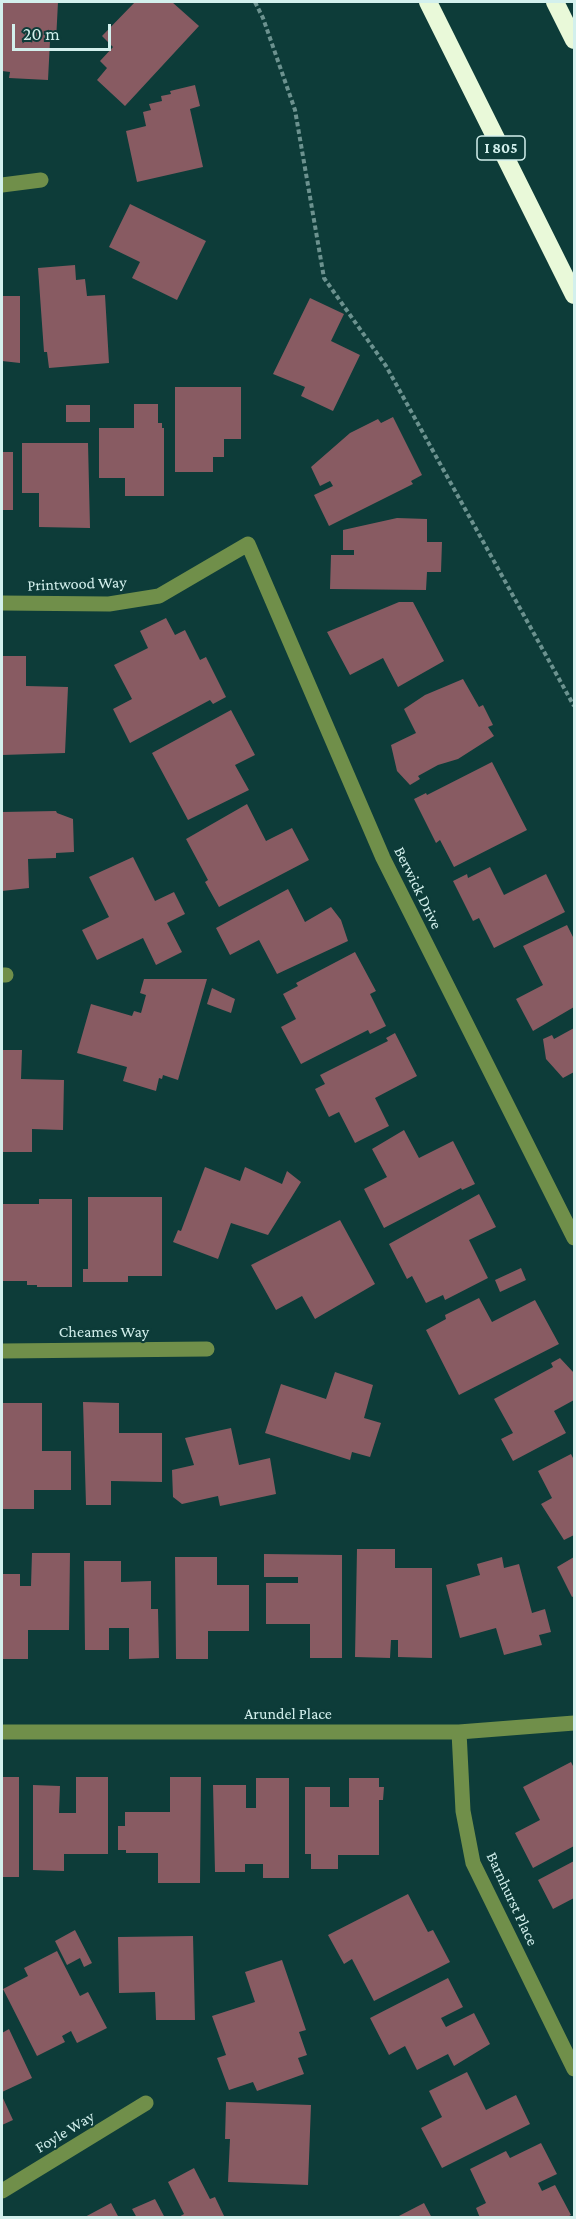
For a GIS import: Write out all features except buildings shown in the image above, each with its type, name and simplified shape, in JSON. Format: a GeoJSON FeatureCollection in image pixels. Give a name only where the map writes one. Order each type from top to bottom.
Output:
{"type":"FeatureCollection","features":[{"type":"Feature","properties":{"kind":"highway","name":"I 805"},"geometry":{"type":"LineString","coordinates":[[428,2],[574,295]]}},
{"type":"Feature","properties":{"kind":"highway"},"geometry":{"type":"LineString","coordinates":[[555,2],[574,40]]}},
{"type":"Feature","properties":{"kind":"street"},"geometry":{"type":"LineString","coordinates":[[2,185],[41,180]]}},
{"type":"Feature","properties":{"kind":"street","name":"Printwood Way"},"geometry":{"type":"LineString","coordinates":[[2,603],[109,604],[159,596],[248,544]]}},
{"type":"Feature","properties":{"kind":"street","name":"Berwick Drive"},"geometry":{"type":"LineString","coordinates":[[248,544],[382,858],[574,1239]]}},
{"type":"Feature","properties":{"kind":"street","name":"Cheames Way"},"geometry":{"type":"LineString","coordinates":[[2,1351],[207,1349]]}},
{"type":"Feature","properties":{"kind":"street","name":"Arundel Place"},"geometry":{"type":"LineString","coordinates":[[2,1732],[459,1732],[574,1723]]}},
{"type":"Feature","properties":{"kind":"street","name":"Barnhurst Place"},"geometry":{"type":"LineString","coordinates":[[459,1732],[463,1811],[473,1863],[574,2069]]}},
{"type":"Feature","properties":{"kind":"street","name":"Foyle Way"},"geometry":{"type":"LineString","coordinates":[[2,2191],[146,2103]]}},
{"type":"Feature","properties":{"kind":"path"},"geometry":{"type":"LineString","coordinates":[[255,2],[263,18],[295,110],[324,278],[386,366],[574,706]]}}]}
